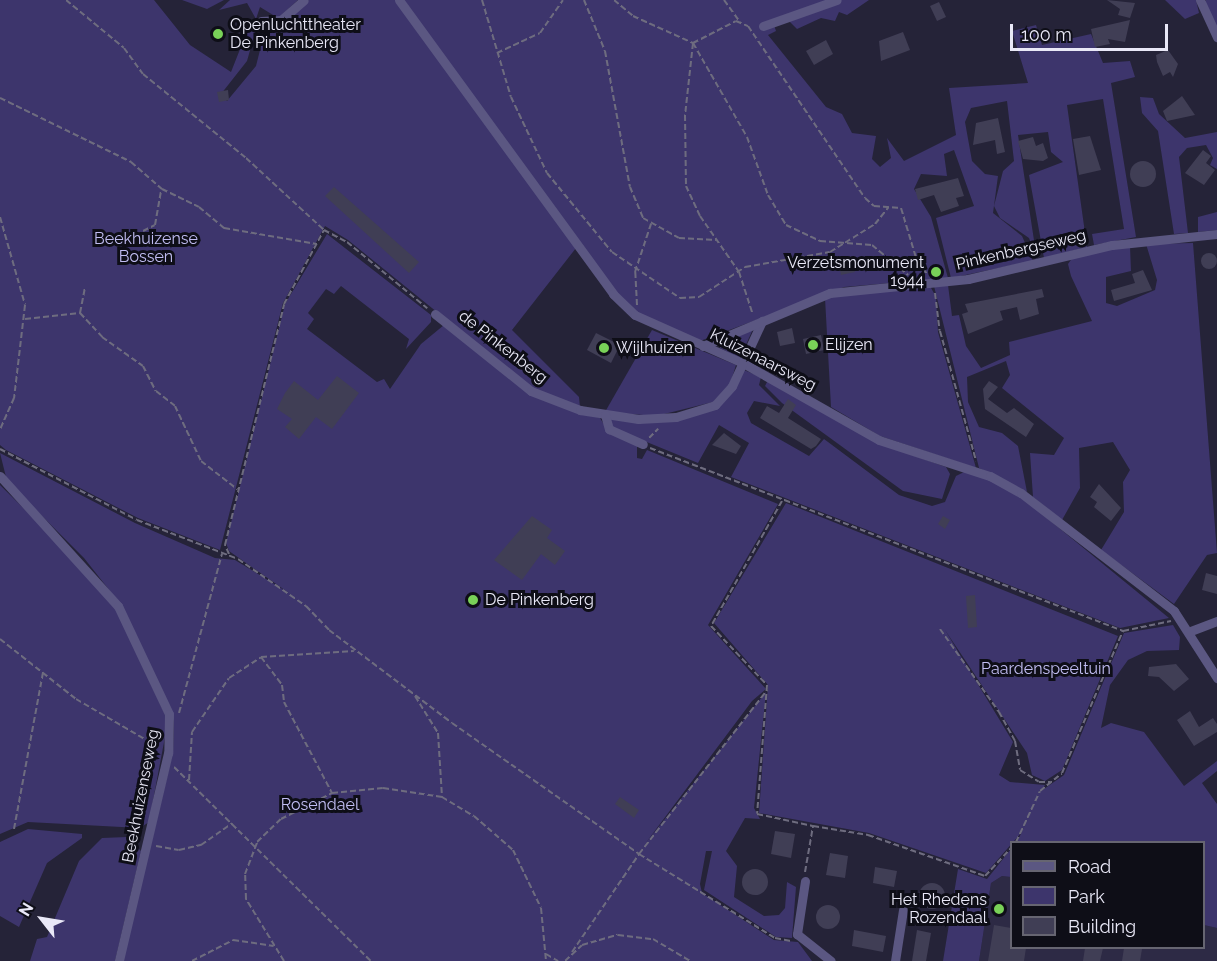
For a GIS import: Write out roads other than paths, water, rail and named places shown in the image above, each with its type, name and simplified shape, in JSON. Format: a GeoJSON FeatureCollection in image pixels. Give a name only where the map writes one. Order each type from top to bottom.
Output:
{"type":"FeatureCollection","features":[{"type":"Feature","properties":{"kind":"street"},"geometry":{"type":"LineString","coordinates":[[261,21],[281,20],[304,0]]}},
{"type":"Feature","properties":{"kind":"street","name":"Kluizenaarsweg"},"geometry":{"type":"LineString","coordinates":[[399,0],[613,294],[639,318],[743,363],[879,440],[979,472],[1031,500],[1179,616],[1188,632]]}},
{"type":"Feature","properties":{"kind":"street"},"geometry":{"type":"LineString","coordinates":[[763,26],[837,0]]}},
{"type":"Feature","properties":{"kind":"street"},"geometry":{"type":"LineString","coordinates":[[1200,0],[1217,37]]}},
{"type":"Feature","properties":{"kind":"street","name":"Pinkenbergseweg"},"geometry":{"type":"LineString","coordinates":[[704,345],[830,293],[968,279],[1112,245],[1217,234]]}},
{"type":"Feature","properties":{"kind":"street","name":"de Pinkenberg"},"geometry":{"type":"LineString","coordinates":[[435,314],[531,391],[605,415],[666,418],[715,405],[743,363]]}},
{"type":"Feature","properties":{"kind":"street"},"geometry":{"type":"LineString","coordinates":[[743,363],[759,321]]}},
{"type":"Feature","properties":{"kind":"street"},"geometry":{"type":"LineString","coordinates":[[605,415],[609,429],[643,444]]}},
{"type":"Feature","properties":{"kind":"street","name":"Beekhuizenseweg"},"geometry":{"type":"LineString","coordinates":[[0,476],[118,606],[170,718],[167,758],[119,961]]}},
{"type":"Feature","properties":{"kind":"street"},"geometry":{"type":"LineString","coordinates":[[1217,621],[1188,632],[1217,678]]}},
{"type":"Feature","properties":{"kind":"street"},"geometry":{"type":"LineString","coordinates":[[805,881],[797,934],[831,961]]}},
{"type":"Feature","properties":{"kind":"street"},"geometry":{"type":"LineString","coordinates":[[895,961],[903,910]]}},
{"type":"Feature","properties":{"kind":"place","name":"Openluchttheater De Pinkenberg"},"geometry":{"type":"Point","coordinates":[218,34]}},
{"type":"Feature","properties":{"kind":"place","name":"Verzetsmonument 1944"},"geometry":{"type":"Point","coordinates":[936,272]}},
{"type":"Feature","properties":{"kind":"place","name":"Elijzen"},"geometry":{"type":"Point","coordinates":[813,345]}},
{"type":"Feature","properties":{"kind":"place","name":"Wijlhuizen"},"geometry":{"type":"Point","coordinates":[604,348]}},
{"type":"Feature","properties":{"kind":"place","name":"De Pinkenberg"},"geometry":{"type":"Point","coordinates":[473,600]}},
{"type":"Feature","properties":{"kind":"place","name":"Het Rhedens Rozendaal"},"geometry":{"type":"Point","coordinates":[999,909]}},
{"type":"Feature","properties":{"kind":"park label","name":"Beekhuizense Bossen"},"geometry":{"type":"Point","coordinates":[146,248]}},
{"type":"Feature","properties":{"kind":"park label","name":"Paardenspeeltuin"},"geometry":{"type":"Point","coordinates":[1046,669]}},
{"type":"Feature","properties":{"kind":"park label","name":"Rosendael"},"geometry":{"type":"Point","coordinates":[320,805]}}]}
